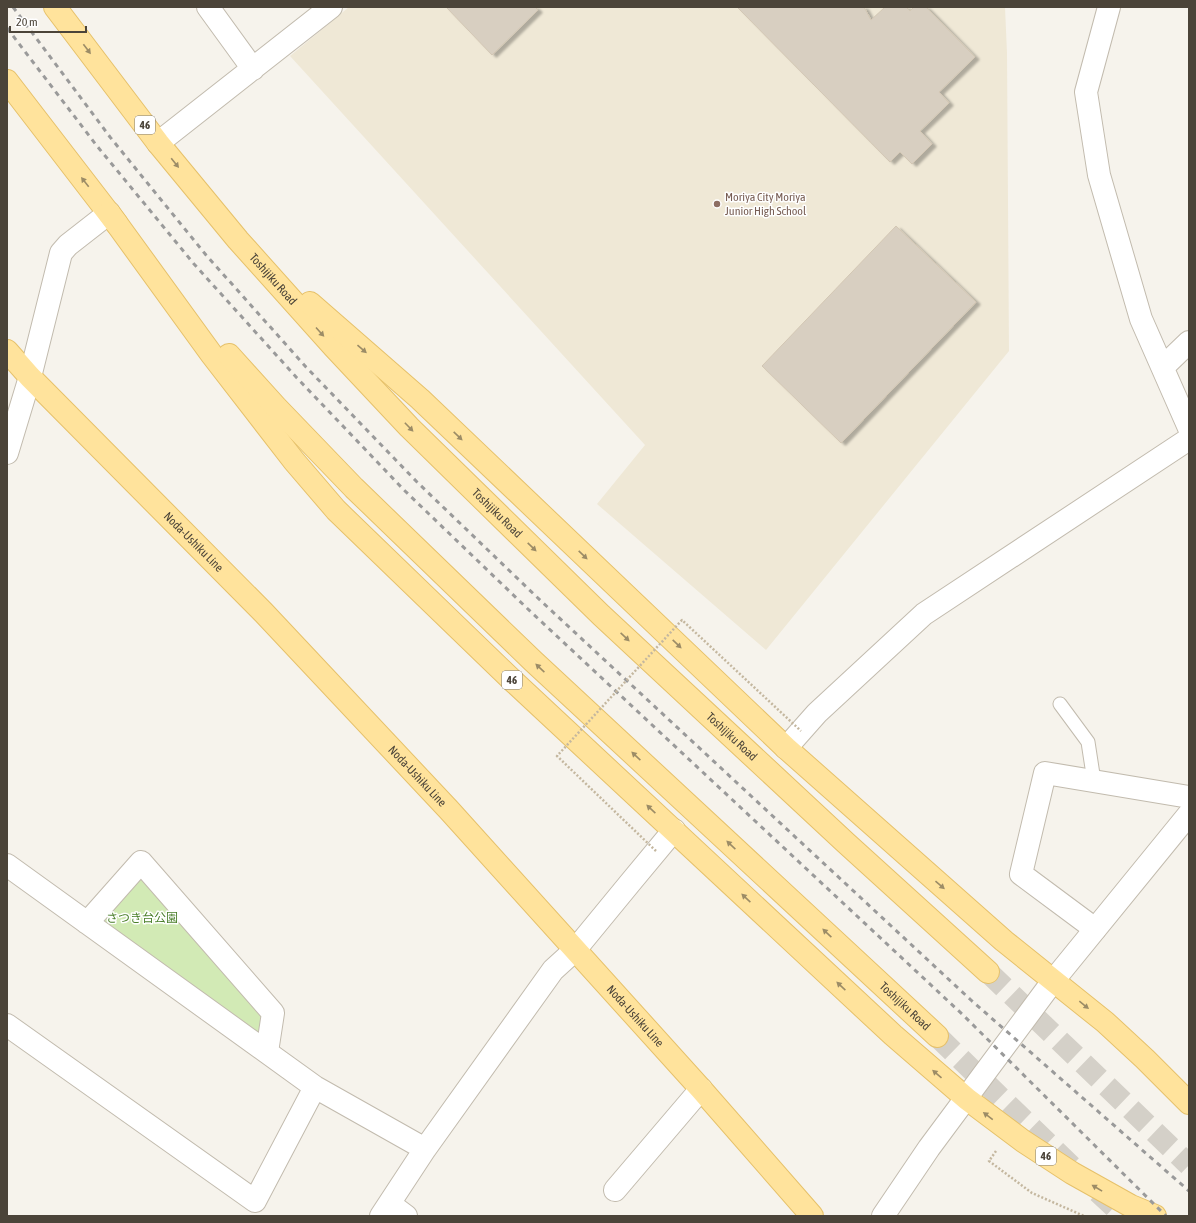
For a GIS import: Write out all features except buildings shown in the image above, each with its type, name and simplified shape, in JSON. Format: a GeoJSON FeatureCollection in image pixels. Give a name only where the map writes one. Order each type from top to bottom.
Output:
{"type":"FeatureCollection","features":[{"type":"Feature","properties":{"kind":"main road","name":"Toshijiku Road"},"geometry":{"type":"LineString","coordinates":[[55,7],[158,143],[238,240],[333,346],[409,427],[579,593],[846,843],[988,972]]}},
{"type":"Feature","properties":{"kind":"main road","name":"Toshijiku Road"},"geometry":{"type":"LineString","coordinates":[[7,81],[109,213],[178,298],[232,359],[354,488],[533,661],[937,1036]]}},
{"type":"Feature","properties":{"kind":"main road","name":"46"},"geometry":{"type":"LineString","coordinates":[[109,213],[212,355],[294,461],[336,510],[514,681],[893,1035],[966,1099],[1023,1141],[1072,1173],[1131,1206],[1155,1216]]}},
{"type":"Feature","properties":{"kind":"main road","name":"46"},"geometry":{"type":"LineString","coordinates":[[238,240],[420,399],[786,748],[1004,940],[1105,1022],[1189,1102]]}},
{"type":"Feature","properties":{"kind":"main road","name":"Noda-Ushiku Line"},"geometry":{"type":"LineString","coordinates":[[7,351],[30,377],[264,613],[449,810],[701,1089],[812,1216]]}},
{"type":"Feature","properties":{"kind":"street"},"geometry":{"type":"LineString","coordinates":[[208,7],[253,69]]}},
{"type":"Feature","properties":{"kind":"street"},"geometry":{"type":"LineString","coordinates":[[158,143],[331,7]]}},
{"type":"Feature","properties":{"kind":"street"},"geometry":{"type":"LineString","coordinates":[[1109,7],[1086,92],[1099,175],[1142,319],[1189,428]]}},
{"type":"Feature","properties":{"kind":"street"},"geometry":{"type":"LineString","coordinates":[[7,453],[30,377],[61,253],[68,245],[109,213]]}},
{"type":"Feature","properties":{"kind":"street"},"geometry":{"type":"LineString","coordinates":[[1163,367],[1189,342]]}},
{"type":"Feature","properties":{"kind":"street"},"geometry":{"type":"LineString","coordinates":[[786,748],[817,713],[924,614],[1189,439]]}},
{"type":"Feature","properties":{"kind":"street"},"geometry":{"type":"LineString","coordinates":[[1095,929],[1021,874],[1045,772],[1189,797]]}},
{"type":"Feature","properties":{"kind":"street"},"geometry":{"type":"LineString","coordinates":[[883,1216],[929,1148],[1053,980],[1189,814]]}},
{"type":"Feature","properties":{"kind":"street"},"geometry":{"type":"LineString","coordinates":[[392,1212],[425,1149],[553,970],[575,950],[674,830]]}},
{"type":"Feature","properties":{"kind":"street"},"geometry":{"type":"LineString","coordinates":[[87,923],[141,862],[273,1012],[267,1052]]}},
{"type":"Feature","properties":{"kind":"street"},"geometry":{"type":"LineString","coordinates":[[7,865],[315,1086],[425,1149]]}},
{"type":"Feature","properties":{"kind":"street"},"geometry":{"type":"LineString","coordinates":[[7,1025],[255,1201],[315,1086]]}},
{"type":"Feature","properties":{"kind":"street"},"geometry":{"type":"LineString","coordinates":[[615,1190],[701,1089]]}},
{"type":"Feature","properties":{"kind":"lane"},"geometry":{"type":"LineString","coordinates":[[1060,704],[1088,742],[1094,781]]}},
{"type":"Feature","properties":{"kind":"path"},"geometry":{"type":"LineString","coordinates":[[656,851],[557,756],[682,620],[801,731]]}},
{"type":"Feature","properties":{"kind":"path"},"geometry":{"type":"LineString","coordinates":[[997,1149],[989,1161],[1032,1193],[1084,1216]]}},
{"type":"Feature","properties":{"kind":"shaded area","name":"Moriya City Moriya Junior High School"},"geometry":{"type":"Polygon","coordinates":[[[349,7],[1005,7],[1007,53],[1009,351],[766,650],[597,504],[645,445],[290,56],[349,7]]]}},
{"type":"Feature","properties":{"kind":"green space","name":"さつき台公園"},"geometry":{"type":"Polygon","coordinates":[[[141,862],[273,1013],[267,1052],[87,923],[141,862]]]}},
{"type":"Feature","properties":{"kind":"tunnel"},"geometry":{"type":"LineString","coordinates":[[988,972],[1189,1165]]}},
{"type":"Feature","properties":{"kind":"tunnel"},"geometry":{"type":"LineString","coordinates":[[937,1036],[1072,1167]]}},
{"type":"Feature","properties":{"kind":"tunnel"},"geometry":{"type":"LineString","coordinates":[[1098,1192],[1124,1216]]}},
{"type":"Feature","properties":{"kind":"railway"},"geometry":{"type":"LineString","coordinates":[[13,7],[110,137],[206,255],[306,367],[417,482],[541,601],[972,1001],[1189,1191]]}},
{"type":"Feature","properties":{"kind":"railway"},"geometry":{"type":"LineString","coordinates":[[7,28],[97,146],[194,264],[297,378],[404,490],[531,612],[962,1014],[1166,1216]]}},
{"type":"Feature","properties":{"kind":"place","name":"Moriya City Moriya Junior High School"},"geometry":{"type":"Point","coordinates":[717,204]}}]}
